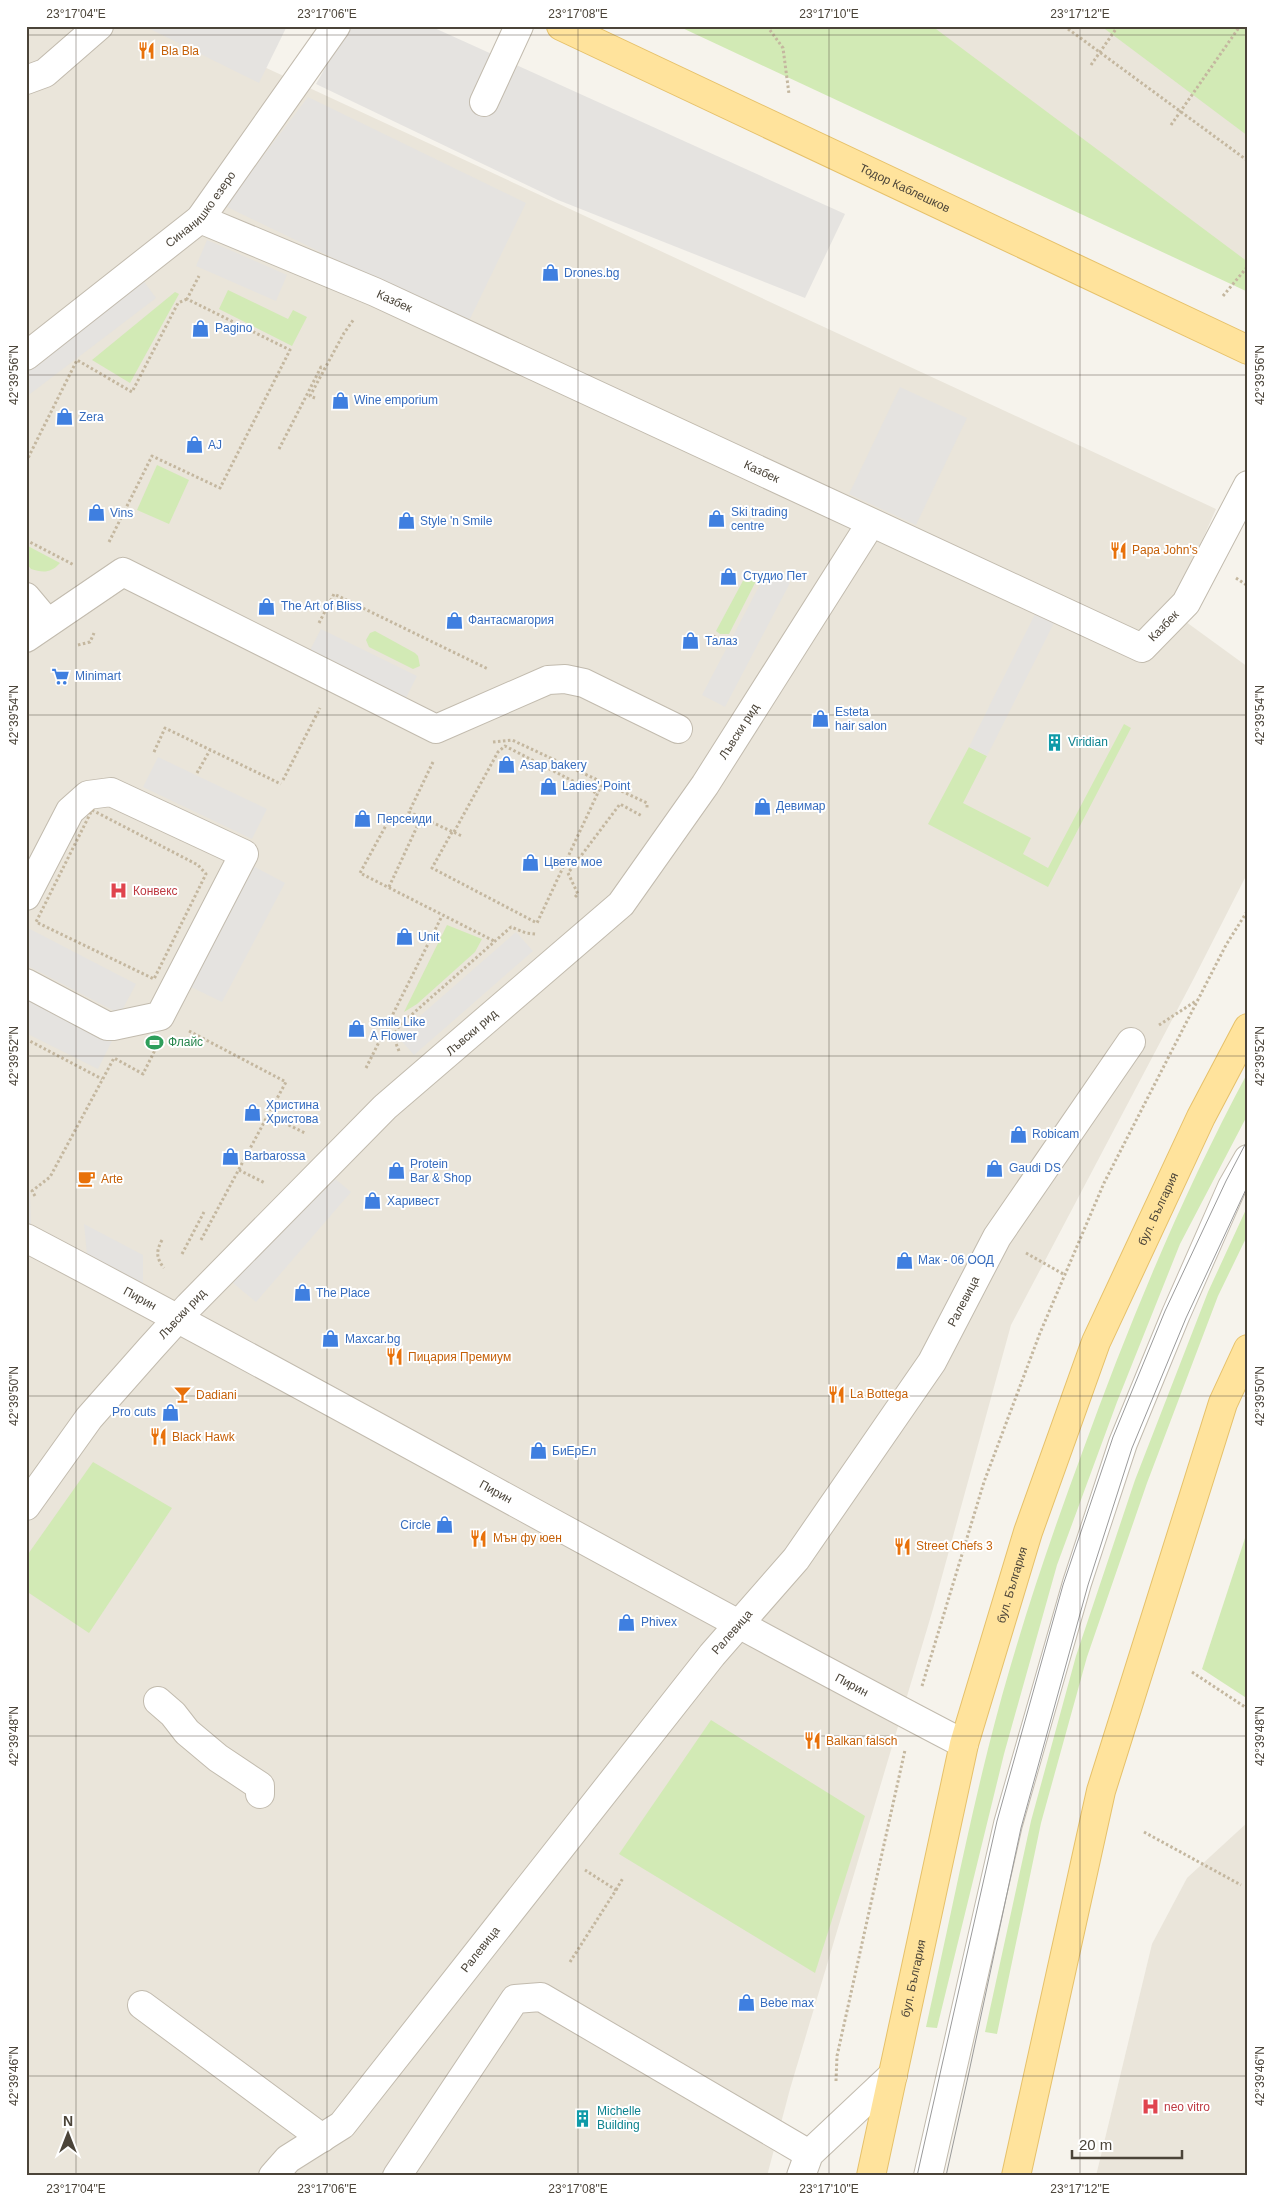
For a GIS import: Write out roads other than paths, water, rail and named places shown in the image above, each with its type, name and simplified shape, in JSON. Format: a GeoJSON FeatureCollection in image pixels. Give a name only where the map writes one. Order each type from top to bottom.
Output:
{"type":"FeatureCollection","features":[{"type":"Feature","properties":{"kind":"main road","name":"Тодор Каблешков"},"geometry":{"type":"LineString","coordinates":[[561,26],[1248,350]]}},
{"type":"Feature","properties":{"kind":"main road","name":"бул. България"},"geometry":{"type":"LineString","coordinates":[[871,2176],[964,1744],[1028,1532],[1096,1342],[1201,1117],[1248,1028]]}},
{"type":"Feature","properties":{"kind":"main road"},"geometry":{"type":"LineString","coordinates":[[1016,2176],[1101,1791],[1222,1403],[1248,1350]]}},
{"type":"Feature","properties":{"kind":"street"},"geometry":{"type":"LineString","coordinates":[[26,80],[45,73],[93,34],[99,26]]}},
{"type":"Feature","properties":{"kind":"street","name":"Синанишко езеро"},"geometry":{"type":"LineString","coordinates":[[26,356],[200,219],[336,26]]}},
{"type":"Feature","properties":{"kind":"street"},"geometry":{"type":"LineString","coordinates":[[484,102],[520,26]]}},
{"type":"Feature","properties":{"kind":"street","name":"Казбек"},"geometry":{"type":"LineString","coordinates":[[200,219],[375,292],[1142,648],[1186,602],[1248,485]]}},
{"type":"Feature","properties":{"kind":"street","name":"Лъвски рид"},"geometry":{"type":"LineString","coordinates":[[26,1506],[89,1418],[178,1318],[394,1097],[621,904],[705,785],[871,523]]}},
{"type":"Feature","properties":{"kind":"street"},"geometry":{"type":"LineString","coordinates":[[26,597],[37,630],[123,572],[436,729],[548,680],[565,679],[584,683],[678,729]]}},
{"type":"Feature","properties":{"kind":"street"},"geometry":{"type":"LineString","coordinates":[[26,896],[70,811],[88,795],[111,792],[244,854],[160,1016],[107,1026],[26,983]]}},
{"type":"Feature","properties":{"kind":"street","name":"Ралевица"},"geometry":{"type":"LineString","coordinates":[[273,2176],[288,2159],[342,2125],[712,1655],[796,1559],[932,1362],[998,1237],[1131,1042]]}},
{"type":"Feature","properties":{"kind":"street"},"geometry":{"type":"LineString","coordinates":[[928,2176],[1008,1824],[1076,1583],[1123,1443],[1176,1314],[1232,1188],[1248,1159]]}},
{"type":"Feature","properties":{"kind":"street","name":"Пирин"},"geometry":{"type":"LineString","coordinates":[[26,1238],[178,1318],[740,1625],[964,1744]]}},
{"type":"Feature","properties":{"kind":"street"},"geometry":{"type":"LineString","coordinates":[[158,1701],[174,1714],[186,1732],[218,1758],[260,1786],[260,1794]]}},
{"type":"Feature","properties":{"kind":"street"},"geometry":{"type":"LineString","coordinates":[[397,2176],[515,1999],[541,1997],[805,2165],[893,2075]]}},
{"type":"Feature","properties":{"kind":"street"},"geometry":{"type":"LineString","coordinates":[[142,2005],[322,2138]]}},
{"type":"Feature","properties":{"kind":"tram line"},"geometry":{"type":"LineString","coordinates":[[917,2176],[997,1821],[1063,1585],[1113,1437],[1165,1311],[1226,1181],[1248,1139]]}},
{"type":"Feature","properties":{"kind":"tram line"},"geometry":{"type":"LineString","coordinates":[[946,2176],[1021,1828],[1088,1585],[1132,1448],[1186,1318],[1248,1185]]}},
{"type":"Feature","properties":{"kind":"place","name":"Bla Bla"},"geometry":{"type":"Point","coordinates":[147,51]}},
{"type":"Feature","properties":{"kind":"place","name":"Drones.bg"},"geometry":{"type":"Point","coordinates":[550,273]}},
{"type":"Feature","properties":{"kind":"place","name":"Pagino"},"geometry":{"type":"Point","coordinates":[201,328]}},
{"type":"Feature","properties":{"kind":"place","name":"Wine emporium"},"geometry":{"type":"Point","coordinates":[340,400]}},
{"type":"Feature","properties":{"kind":"place","name":"Zera"},"geometry":{"type":"Point","coordinates":[65,417]}},
{"type":"Feature","properties":{"kind":"place","name":"AJ"},"geometry":{"type":"Point","coordinates":[194,445]}},
{"type":"Feature","properties":{"kind":"place","name":"Vins"},"geometry":{"type":"Point","coordinates":[96,513]}},
{"type":"Feature","properties":{"kind":"place","name":"Ski trading centre"},"geometry":{"type":"Point","coordinates":[717,519]}},
{"type":"Feature","properties":{"kind":"place","name":"Style 'n Smile"},"geometry":{"type":"Point","coordinates":[406,521]}},
{"type":"Feature","properties":{"kind":"place","name":"Papa John's"},"geometry":{"type":"Point","coordinates":[1118,550]}},
{"type":"Feature","properties":{"kind":"place","name":"Студио Пет"},"geometry":{"type":"Point","coordinates":[729,576]}},
{"type":"Feature","properties":{"kind":"place","name":"The Art of Bliss"},"geometry":{"type":"Point","coordinates":[267,606]}},
{"type":"Feature","properties":{"kind":"place","name":"Фантасмагория"},"geometry":{"type":"Point","coordinates":[454,620]}},
{"type":"Feature","properties":{"kind":"place","name":"Талаз"},"geometry":{"type":"Point","coordinates":[691,641]}},
{"type":"Feature","properties":{"kind":"place","name":"Minimart"},"geometry":{"type":"Point","coordinates":[61,676]}},
{"type":"Feature","properties":{"kind":"place","name":"Esteta hair salon"},"geometry":{"type":"Point","coordinates":[821,719]}},
{"type":"Feature","properties":{"kind":"place","name":"Viridian"},"geometry":{"type":"Point","coordinates":[1054,742]}},
{"type":"Feature","properties":{"kind":"place","name":"Asap bakery"},"geometry":{"type":"Point","coordinates":[506,765]}},
{"type":"Feature","properties":{"kind":"place","name":"Ladies' Point"},"geometry":{"type":"Point","coordinates":[548,786]}},
{"type":"Feature","properties":{"kind":"place","name":"Девимар"},"geometry":{"type":"Point","coordinates":[762,806]}},
{"type":"Feature","properties":{"kind":"place","name":"Персеиди"},"geometry":{"type":"Point","coordinates":[363,819]}},
{"type":"Feature","properties":{"kind":"place","name":"Цвете мое"},"geometry":{"type":"Point","coordinates":[530,862]}},
{"type":"Feature","properties":{"kind":"place","name":"Конвекс"},"geometry":{"type":"Point","coordinates":[119,891]}},
{"type":"Feature","properties":{"kind":"place","name":"Unit"},"geometry":{"type":"Point","coordinates":[404,937]}},
{"type":"Feature","properties":{"kind":"place","name":"Smile Like A Flower"},"geometry":{"type":"Point","coordinates":[356,1029]}},
{"type":"Feature","properties":{"kind":"place","name":"Флайс"},"geometry":{"type":"Point","coordinates":[154,1042]}},
{"type":"Feature","properties":{"kind":"place","name":"Христина Христова"},"geometry":{"type":"Point","coordinates":[252,1112]}},
{"type":"Feature","properties":{"kind":"place","name":"Robicam"},"geometry":{"type":"Point","coordinates":[1018,1134]}},
{"type":"Feature","properties":{"kind":"place","name":"Barbarossa"},"geometry":{"type":"Point","coordinates":[230,1156]}},
{"type":"Feature","properties":{"kind":"place","name":"Gaudi DS"},"geometry":{"type":"Point","coordinates":[995,1168]}},
{"type":"Feature","properties":{"kind":"place","name":"Protein Bar & Shop"},"geometry":{"type":"Point","coordinates":[396,1171]}},
{"type":"Feature","properties":{"kind":"place","name":"Arte"},"geometry":{"type":"Point","coordinates":[87,1179]}},
{"type":"Feature","properties":{"kind":"place","name":"Харивест"},"geometry":{"type":"Point","coordinates":[373,1201]}},
{"type":"Feature","properties":{"kind":"place","name":"Мак - 06 ООД"},"geometry":{"type":"Point","coordinates":[904,1260]}},
{"type":"Feature","properties":{"kind":"place","name":"The Place"},"geometry":{"type":"Point","coordinates":[302,1293]}},
{"type":"Feature","properties":{"kind":"place","name":"Maxcar.bg"},"geometry":{"type":"Point","coordinates":[331,1339]}},
{"type":"Feature","properties":{"kind":"place","name":"Пицария Премиум"},"geometry":{"type":"Point","coordinates":[394,1357]}},
{"type":"Feature","properties":{"kind":"place","name":"La Bottega"},"geometry":{"type":"Point","coordinates":[836,1394]}},
{"type":"Feature","properties":{"kind":"place","name":"Dadiani"},"geometry":{"type":"Point","coordinates":[182,1395]}},
{"type":"Feature","properties":{"kind":"place","name":"Pro cuts"},"geometry":{"type":"Point","coordinates":[170,1412]}},
{"type":"Feature","properties":{"kind":"place","name":"Black Hawk"},"geometry":{"type":"Point","coordinates":[158,1437]}},
{"type":"Feature","properties":{"kind":"place","name":"БиЕрЕл"},"geometry":{"type":"Point","coordinates":[538,1451]}},
{"type":"Feature","properties":{"kind":"place","name":"Circle"},"geometry":{"type":"Point","coordinates":[445,1525]}},
{"type":"Feature","properties":{"kind":"place","name":"Мън фу юен"},"geometry":{"type":"Point","coordinates":[479,1538]}},
{"type":"Feature","properties":{"kind":"place","name":"Street Chefs 3"},"geometry":{"type":"Point","coordinates":[902,1546]}},
{"type":"Feature","properties":{"kind":"place","name":"Phivex"},"geometry":{"type":"Point","coordinates":[627,1622]}},
{"type":"Feature","properties":{"kind":"place","name":"Balkan falsch"},"geometry":{"type":"Point","coordinates":[812,1741]}},
{"type":"Feature","properties":{"kind":"place","name":"Bebe max"},"geometry":{"type":"Point","coordinates":[746,2003]}},
{"type":"Feature","properties":{"kind":"place","name":"neo vitro"},"geometry":{"type":"Point","coordinates":[1150,2107]}},
{"type":"Feature","properties":{"kind":"place","name":"Michelle Building"},"geometry":{"type":"Point","coordinates":[583,2118]}}]}
